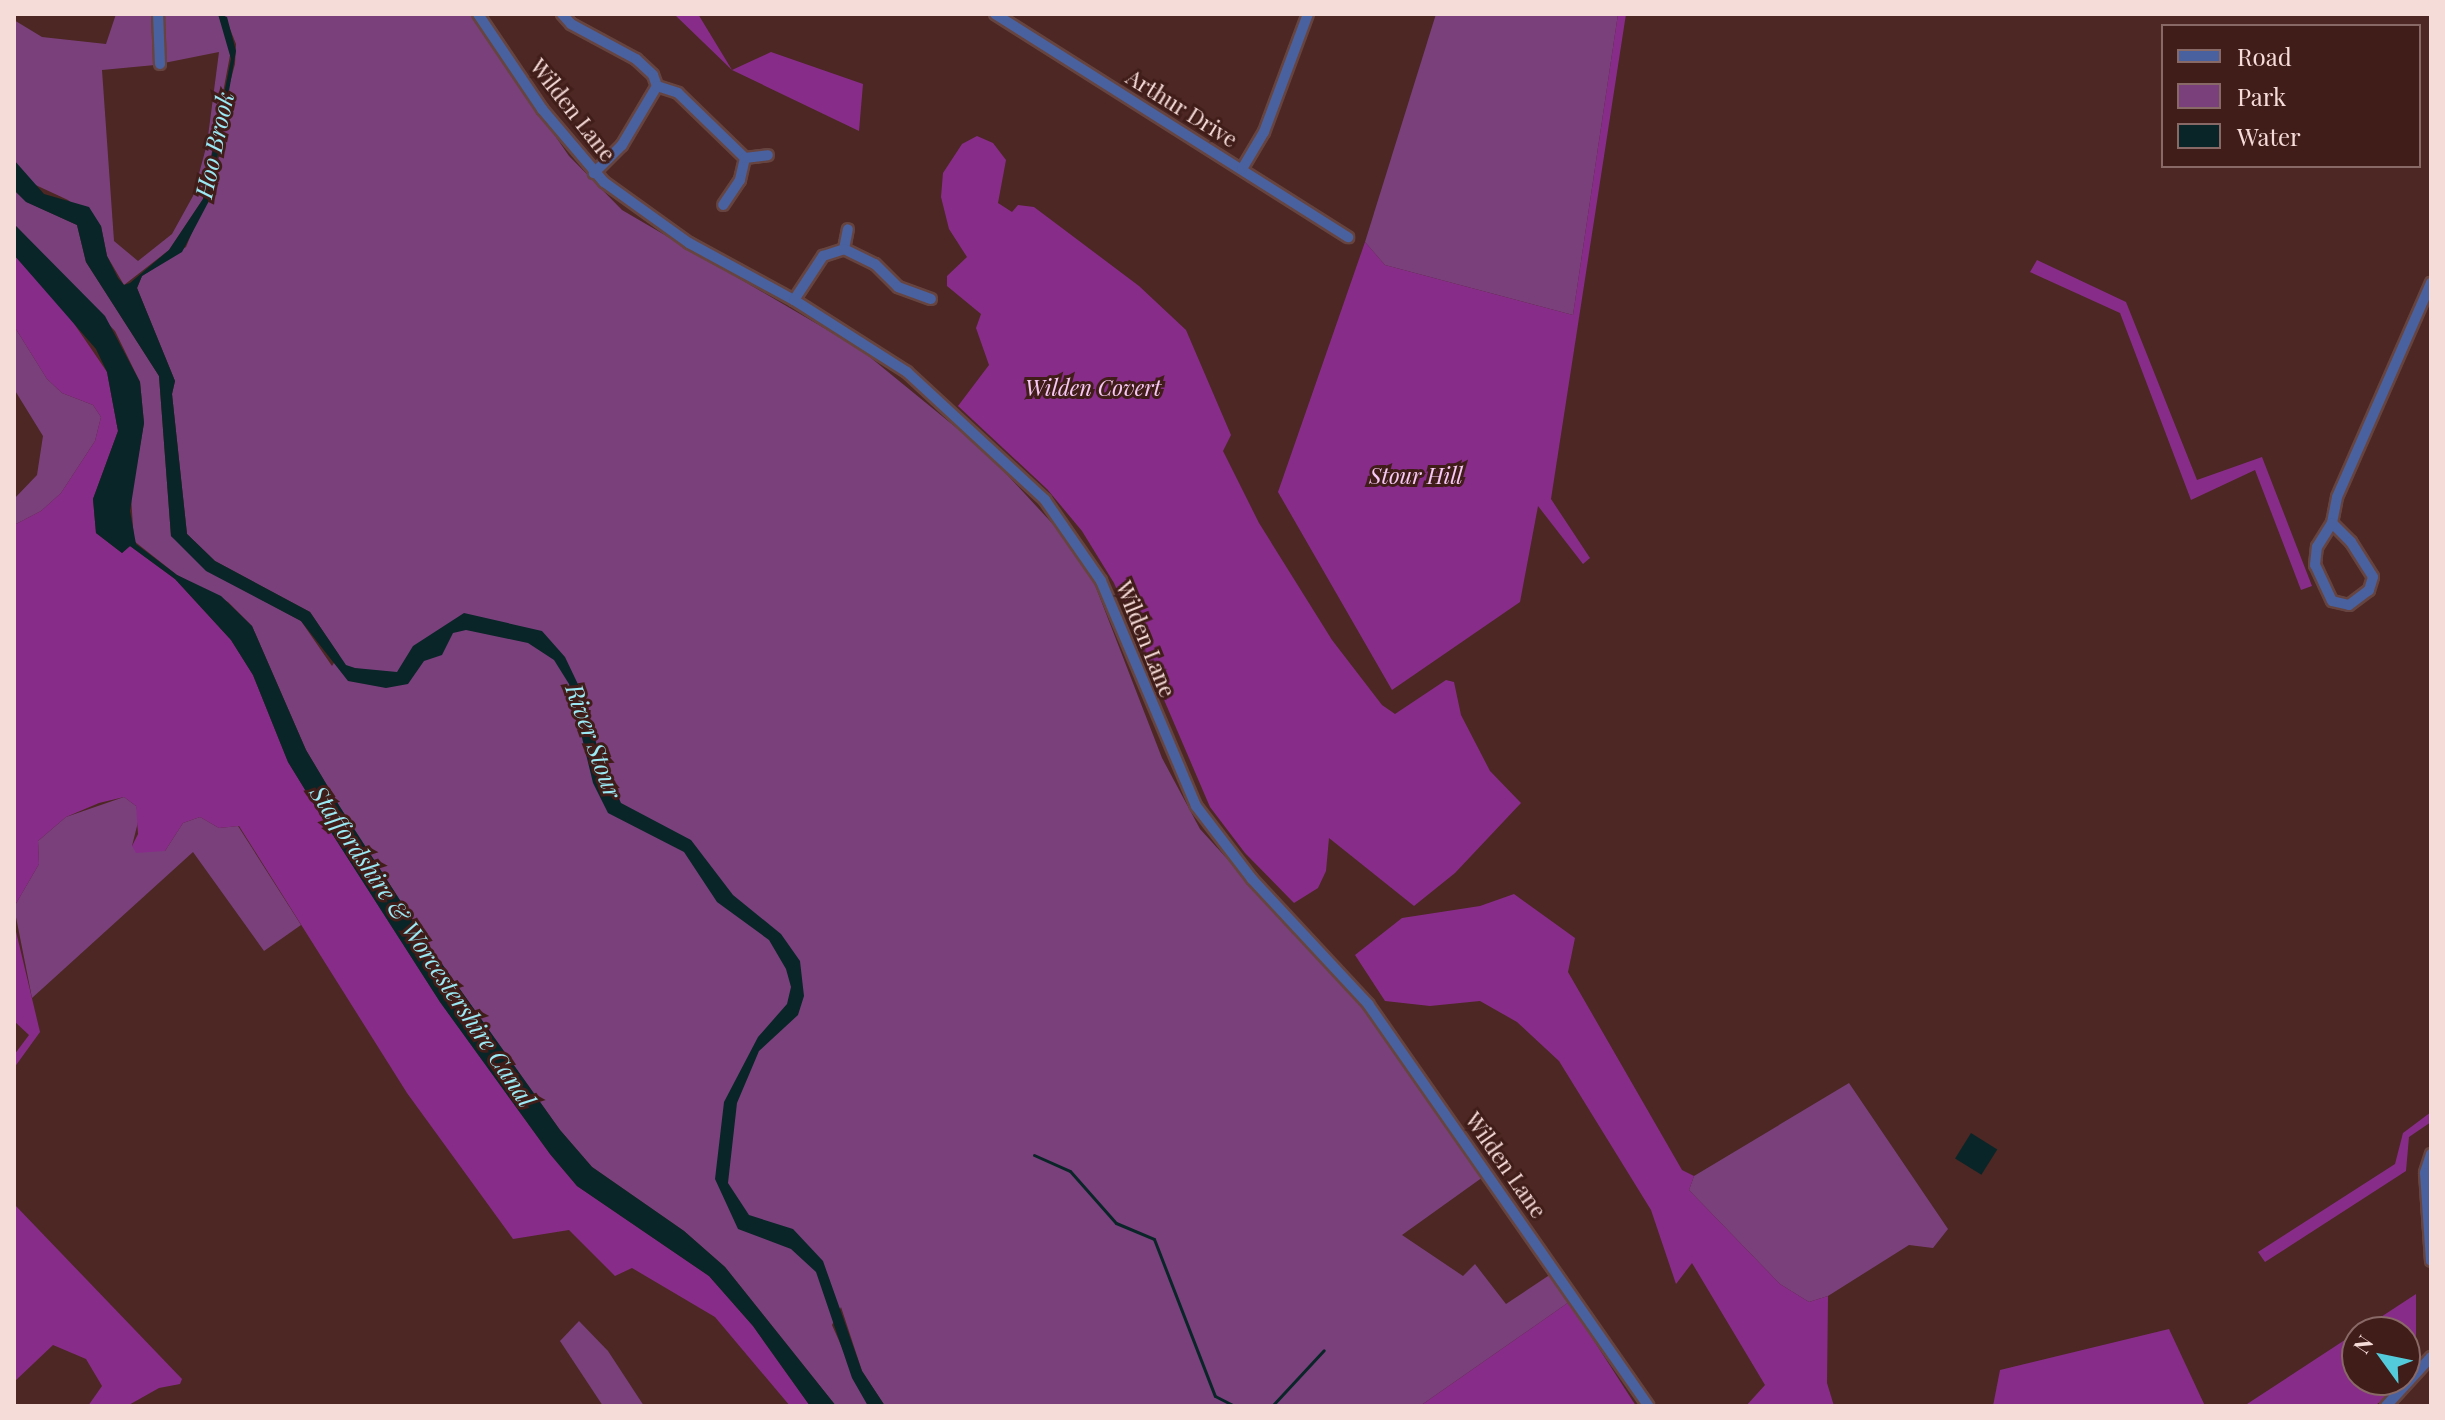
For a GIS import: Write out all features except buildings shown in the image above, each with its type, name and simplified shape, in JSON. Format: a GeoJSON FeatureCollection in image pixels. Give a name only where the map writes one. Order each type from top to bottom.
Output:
{"type":"FeatureCollection","features":[{"type":"Feature","properties":{"kind":"street"},"geometry":{"type":"LineString","coordinates":[[158,14],[160,64]]}},
{"type":"Feature","properties":{"kind":"street","name":"Wilden Lane"},"geometry":{"type":"LineString","coordinates":[[478,14],[542,109],[594,173],[646,216],[794,300],[925,387],[1023,477],[1067,525],[1107,594],[1161,733],[1196,806],[1226,849],[1368,1004],[1648,1406]]}},
{"type":"Feature","properties":{"kind":"street"},"geometry":{"type":"LineString","coordinates":[[562,14],[571,24],[636,59],[653,75],[657,86]]}},
{"type":"Feature","properties":{"kind":"street","name":"Arthur Drive"},"geometry":{"type":"LineString","coordinates":[[995,14],[1348,237]]}},
{"type":"Feature","properties":{"kind":"street"},"geometry":{"type":"LineString","coordinates":[[1242,169],[1264,132],[1308,14]]}},
{"type":"Feature","properties":{"kind":"street"},"geometry":{"type":"LineString","coordinates":[[594,173],[622,145],[657,86]]}},
{"type":"Feature","properties":{"kind":"street"},"geometry":{"type":"LineString","coordinates":[[657,86],[678,93],[745,158]]}},
{"type":"Feature","properties":{"kind":"street"},"geometry":{"type":"LineString","coordinates":[[745,158],[768,155]]}},
{"type":"Feature","properties":{"kind":"street"},"geometry":{"type":"LineString","coordinates":[[723,205],[740,180],[745,158]]}},
{"type":"Feature","properties":{"kind":"street"},"geometry":{"type":"LineString","coordinates":[[844,249],[848,229]]}},
{"type":"Feature","properties":{"kind":"street"},"geometry":{"type":"LineString","coordinates":[[794,300],[823,256],[844,249],[875,264],[898,287],[931,299]]}},
{"type":"Feature","properties":{"kind":"street"},"geometry":{"type":"LineString","coordinates":[[2332,523],[2351,542],[2373,577],[2369,590],[2349,605],[2332,601],[2315,565],[2317,547],[2332,523],[2337,497],[2431,283]]}},
{"type":"Feature","properties":{"kind":"street"},"geometry":{"type":"LineString","coordinates":[[2431,1154],[2425,1173],[2431,1261]]}},
{"type":"Feature","properties":{"kind":"street"},"geometry":{"type":"LineString","coordinates":[[2386,1406],[2431,1357]]}},
{"type":"Feature","properties":{"kind":"green space"},"geometry":{"type":"Polygon","coordinates":[[[116,14],[154,14],[155,65],[102,70],[114,241],[138,261],[172,234],[193,196],[207,144],[219,52],[164,63],[161,14],[218,14],[231,50],[203,199],[169,250],[124,285],[107,256],[101,226],[68,200],[14,175],[14,20],[42,37],[106,44],[116,14]]]}},
{"type":"Feature","properties":{"kind":"green space"},"geometry":{"type":"Polygon","coordinates":[[[224,14],[471,14],[569,156],[622,210],[860,349],[986,452],[1063,535],[1095,585],[1162,758],[1200,829],[1362,1007],[1483,1177],[1402,1235],[1463,1276],[1475,1264],[1506,1304],[1551,1274],[1569,1302],[1420,1406],[885,1406],[862,1371],[841,1307],[832,1325],[868,1406],[836,1406],[725,1267],[684,1231],[592,1167],[560,1130],[432,950],[340,807],[306,750],[252,626],[228,602],[177,575],[134,541],[131,497],[144,423],[140,382],[115,331],[14,224],[14,190],[27,202],[77,225],[86,262],[159,376],[171,536],[229,582],[301,621],[332,666],[339,655],[310,612],[215,561],[187,534],[172,394],[175,381],[137,288],[142,276],[186,247],[213,181],[223,141],[222,112],[235,64],[236,44],[224,14]]]}},
{"type":"Feature","properties":{"kind":"green space"},"geometry":{"type":"Polygon","coordinates":[[[674,14],[698,14],[732,70],[674,14]]]}},
{"type":"Feature","properties":{"kind":"green space"},"geometry":{"type":"Polygon","coordinates":[[[1436,14],[1618,14],[1573,315],[1385,265],[1365,242],[1436,14]]]}},
{"type":"Feature","properties":{"kind":"green space","name":"Stour Hill"},"geometry":{"type":"Polygon","coordinates":[[[1618,14],[1626,14],[1551,499],[1590,558],[1583,564],[1538,506],[1520,602],[1392,690],[1278,492],[1365,242],[1385,265],[1573,315],[1618,14]]]}},
{"type":"Feature","properties":{"kind":"green space"},"geometry":{"type":"Polygon","coordinates":[[[771,52],[863,84],[859,131],[732,70],[771,52]]]}},
{"type":"Feature","properties":{"kind":"green space","name":"Wilden Covert"},"geometry":{"type":"Polygon","coordinates":[[[977,136],[993,143],[1006,160],[998,203],[1012,212],[1018,205],[1034,207],[1139,286],[1186,330],[1231,435],[1223,451],[1259,523],[1332,640],[1382,705],[1395,714],[1446,680],[1454,682],[1461,715],[1490,771],[1521,803],[1455,873],[1414,906],[1329,838],[1326,871],[1318,888],[1294,903],[1245,853],[1210,807],[1114,583],[1082,531],[1047,489],[958,406],[989,365],[976,328],[981,314],[947,286],[947,276],[967,257],[949,229],[941,197],[943,173],[962,144],[977,136]]]}},
{"type":"Feature","properties":{"kind":"green space"},"geometry":{"type":"Polygon","coordinates":[[[14,255],[64,309],[107,372],[118,431],[93,499],[96,533],[122,553],[130,546],[175,579],[231,640],[253,675],[288,762],[331,832],[440,1002],[550,1154],[577,1186],[709,1276],[753,1326],[810,1406],[790,1406],[715,1317],[632,1268],[615,1276],[569,1230],[513,1239],[407,1093],[239,826],[219,828],[200,817],[183,823],[165,851],[136,853],[132,846],[138,834],[136,806],[124,797],[99,803],[66,817],[38,841],[39,864],[14,907],[14,525],[41,511],[61,493],[95,441],[101,417],[93,405],[62,393],[47,379],[14,326],[14,255]]]}},
{"type":"Feature","properties":{"kind":"green space"},"geometry":{"type":"Polygon","coordinates":[[[2037,260],[2126,302],[2197,480],[2262,457],[2312,586],[2301,590],[2255,470],[2191,500],[2120,313],[2030,272],[2037,260]]]}},
{"type":"Feature","properties":{"kind":"green space"},"geometry":{"type":"Polygon","coordinates":[[[14,326],[47,379],[62,393],[93,405],[101,417],[95,441],[61,493],[41,511],[14,525],[14,499],[37,475],[43,436],[14,389],[14,326]]]}},
{"type":"Feature","properties":{"kind":"green space"},"geometry":{"type":"Polygon","coordinates":[[[124,797],[136,806],[139,818],[132,846],[165,851],[183,823],[200,817],[219,828],[238,826],[301,925],[264,951],[193,852],[32,998],[14,907],[39,864],[38,841],[66,817],[124,797]]]}},
{"type":"Feature","properties":{"kind":"green space"},"geometry":{"type":"Polygon","coordinates":[[[1514,894],[1575,938],[1568,972],[1682,1170],[1694,1176],[1689,1190],[1780,1284],[1809,1302],[1828,1296],[1827,1383],[1834,1406],[1746,1406],[1765,1385],[1692,1263],[1676,1284],[1651,1210],[1559,1061],[1517,1022],[1480,1001],[1430,1006],[1385,1001],[1355,955],[1402,918],[1480,906],[1514,894]]]}},
{"type":"Feature","properties":{"kind":"green space"},"geometry":{"type":"Polygon","coordinates":[[[14,923],[40,1032],[14,1068],[14,1055],[29,1035],[14,1021],[14,923]]]}},
{"type":"Feature","properties":{"kind":"green space"},"geometry":{"type":"Polygon","coordinates":[[[1849,1083],[1948,1229],[1933,1248],[1909,1245],[1828,1296],[1809,1302],[1780,1284],[1689,1190],[1694,1176],[1849,1083]]]}},
{"type":"Feature","properties":{"kind":"green space"},"geometry":{"type":"Polygon","coordinates":[[[2431,1112],[2431,1122],[2409,1137],[2406,1171],[2265,1262],[2258,1252],[2395,1164],[2403,1133],[2431,1112]]]}},
{"type":"Feature","properties":{"kind":"green space"},"geometry":{"type":"Polygon","coordinates":[[[14,1204],[182,1379],[180,1384],[159,1388],[127,1406],[88,1406],[102,1386],[86,1359],[53,1345],[14,1382],[14,1204]]]}},
{"type":"Feature","properties":{"kind":"green space"},"geometry":{"type":"Polygon","coordinates":[[[2416,1294],[2416,1316],[2382,1316],[2416,1294]]]}},
{"type":"Feature","properties":{"kind":"green space"},"geometry":{"type":"Polygon","coordinates":[[[1569,1302],[1636,1406],[1420,1406],[1569,1302]]]}},
{"type":"Feature","properties":{"kind":"green space"},"geometry":{"type":"Polygon","coordinates":[[[579,1321],[608,1351],[644,1406],[603,1406],[560,1341],[579,1321]]]}},
{"type":"Feature","properties":{"kind":"green space"},"geometry":{"type":"Polygon","coordinates":[[[2169,1329],[2205,1406],[1993,1406],[2000,1370],[2169,1329]]]}},
{"type":"Feature","properties":{"kind":"green space"},"geometry":{"type":"Polygon","coordinates":[[[2341,1342],[2341,1396],[2389,1396],[2374,1406],[2244,1406],[2341,1342]]]}},
{"type":"Feature","properties":{"kind":"water"},"geometry":{"type":"Polygon","coordinates":[[[218,14],[227,17],[236,51],[210,199],[182,252],[142,276],[137,288],[175,381],[172,394],[187,534],[215,561],[310,612],[346,665],[355,668],[397,672],[413,646],[464,613],[542,631],[565,657],[585,699],[598,750],[621,803],[691,840],[733,895],[781,934],[800,961],[804,996],[798,1015],[759,1051],[737,1103],[728,1183],[749,1215],[793,1229],[823,1261],[862,1371],[885,1406],[868,1406],[852,1378],[816,1272],[791,1249],[738,1229],[715,1179],[724,1102],[758,1037],[787,1004],[791,987],[786,969],[769,940],[717,902],[684,852],[608,813],[593,783],[569,684],[554,660],[528,643],[466,630],[453,633],[442,655],[424,661],[408,684],[386,688],[348,681],[301,621],[206,571],[171,536],[159,376],[86,262],[77,225],[26,202],[14,190],[14,160],[44,194],[89,207],[101,226],[107,256],[118,278],[124,285],[130,283],[169,250],[203,199],[231,59],[218,14]]]}},
{"type":"Feature","properties":{"kind":"water","name":"Staffordshire & Worcestershire Canal"},"geometry":{"type":"Polygon","coordinates":[[[14,224],[105,316],[140,382],[144,423],[130,511],[136,544],[177,575],[221,596],[252,626],[306,750],[340,807],[432,950],[560,1130],[592,1167],[684,1231],[725,1267],[836,1406],[810,1406],[753,1326],[709,1276],[577,1186],[550,1154],[440,1002],[331,832],[288,762],[253,675],[231,640],[175,579],[130,546],[122,553],[96,533],[93,499],[118,431],[107,372],[96,349],[14,255],[14,224]]]}},
{"type":"Feature","properties":{"kind":"water"},"geometry":{"type":"Polygon","coordinates":[[[1971,1133],[1997,1149],[1981,1175],[1955,1158],[1971,1133]]]}},
{"type":"Feature","properties":{"kind":"waterway"},"geometry":{"type":"LineString","coordinates":[[1034,1155],[1070,1171],[1116,1223],[1154,1239],[1215,1396],[1235,1406]]}},
{"type":"Feature","properties":{"kind":"waterway"},"geometry":{"type":"LineString","coordinates":[[1272,1406],[1324,1350]]}},
{"type":"Feature","properties":{"kind":"water label","name":"Hoo Brook"},"geometry":{"type":"Point","coordinates":[214,145]}},
{"type":"Feature","properties":{"kind":"water label","name":"River Stour"},"geometry":{"type":"Point","coordinates":[594,741]}}]}
